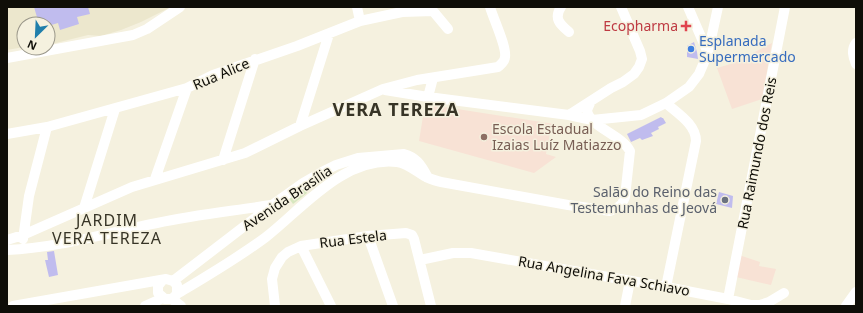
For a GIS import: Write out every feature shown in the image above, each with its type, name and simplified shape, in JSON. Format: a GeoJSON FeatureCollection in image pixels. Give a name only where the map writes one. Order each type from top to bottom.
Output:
{"type":"FeatureCollection","features":[{"type":"Feature","properties":{"kind":"street"},"geometry":{"type":"LineString","coordinates":[[7,58],[133,35],[147,29],[180,7]]}},
{"type":"Feature","properties":{"kind":"street"},"geometry":{"type":"LineString","coordinates":[[357,7],[360,21]]}},
{"type":"Feature","properties":{"kind":"street"},"geometry":{"type":"LineString","coordinates":[[7,240],[22,235],[113,195],[155,179],[245,153],[300,126],[383,89],[417,80],[498,66],[503,62],[506,56],[505,49],[490,7]]}},
{"type":"Feature","properties":{"kind":"street"},"geometry":{"type":"LineString","coordinates":[[561,7],[559,10],[559,23],[569,32]]}},
{"type":"Feature","properties":{"kind":"street"},"geometry":{"type":"LineString","coordinates":[[569,115],[623,82],[634,74],[639,67],[642,59],[640,51],[621,7]]}},
{"type":"Feature","properties":{"kind":"street"},"geometry":{"type":"LineString","coordinates":[[688,7],[708,53]]}},
{"type":"Feature","properties":{"kind":"street"},"geometry":{"type":"LineString","coordinates":[[383,89],[428,97],[569,115],[592,120],[641,115],[666,103],[688,87],[699,74],[708,53],[718,7]]}},
{"type":"Feature","properties":{"kind":"street","name":"Rua Raimundo dos Reis"},"geometry":{"type":"LineString","coordinates":[[728,298],[786,7]]}},
{"type":"Feature","properties":{"kind":"street"},"geometry":{"type":"LineString","coordinates":[[432,9],[448,29]]}},
{"type":"Feature","properties":{"kind":"street","name":"Rua Alice"},"geometry":{"type":"LineString","coordinates":[[7,134],[47,127],[187,88],[213,75],[360,21],[402,12],[432,9]]}},
{"type":"Feature","properties":{"kind":"street"},"geometry":{"type":"LineString","coordinates":[[300,126],[328,34]]}},
{"type":"Feature","properties":{"kind":"street"},"geometry":{"type":"LineString","coordinates":[[856,42],[852,56],[856,64]]}},
{"type":"Feature","properties":{"kind":"street"},"geometry":{"type":"LineString","coordinates":[[223,160],[255,59]]}},
{"type":"Feature","properties":{"kind":"street"},"geometry":{"type":"LineString","coordinates":[[428,97],[433,78]]}},
{"type":"Feature","properties":{"kind":"street"},"geometry":{"type":"LineString","coordinates":[[155,179],[187,88]]}},
{"type":"Feature","properties":{"kind":"street"},"geometry":{"type":"LineString","coordinates":[[590,101],[587,110],[589,117],[592,120]]}},
{"type":"Feature","properties":{"kind":"street"},"geometry":{"type":"LineString","coordinates":[[666,103],[692,127],[696,137],[666,287]]}},
{"type":"Feature","properties":{"kind":"street"},"geometry":{"type":"LineString","coordinates":[[84,208],[115,109]]}},
{"type":"Feature","properties":{"kind":"street"},"geometry":{"type":"LineString","coordinates":[[618,118],[615,127],[618,137]]}},
{"type":"Feature","properties":{"kind":"street","name":"Avenida Brasília"},"geometry":{"type":"LineString","coordinates":[[173,281],[303,183],[336,165],[358,158],[397,158],[428,178],[440,182],[610,211],[622,204],[625,197],[630,151],[628,146],[618,137],[592,120]]}},
{"type":"Feature","properties":{"kind":"street"},"geometry":{"type":"LineString","coordinates":[[24,249],[22,235],[29,196],[47,127]]}},
{"type":"Feature","properties":{"kind":"street","name":"Avenida Brasília"},"geometry":{"type":"LineString","coordinates":[[145,306],[171,297],[231,262],[267,236],[309,198],[335,180],[349,172],[365,166],[397,158]]}},
{"type":"Feature","properties":{"kind":"street"},"geometry":{"type":"LineString","coordinates":[[7,250],[50,245],[159,222],[272,205]]}},
{"type":"Feature","properties":{"kind":"street","name":"Rua Estela"},"geometry":{"type":"LineString","coordinates":[[300,246],[368,236],[406,233],[412,235],[420,260]]}},
{"type":"Feature","properties":{"kind":"street"},"geometry":{"type":"LineString","coordinates":[[368,236],[393,306]]}},
{"type":"Feature","properties":{"kind":"street"},"geometry":{"type":"LineString","coordinates":[[275,306],[272,279],[275,268],[282,257],[300,246],[330,306]]}},
{"type":"Feature","properties":{"kind":"street","name":"Rua Angelina Fava Schiavo"},"geometry":{"type":"LineString","coordinates":[[420,260],[453,253],[471,253],[728,298],[750,305],[760,305],[769,302],[784,293]]}},
{"type":"Feature","properties":{"kind":"street"},"geometry":{"type":"LineString","coordinates":[[420,260],[431,306]]}},
{"type":"Feature","properties":{"kind":"street"},"geometry":{"type":"LineString","coordinates":[[12,306],[166,280],[173,281],[177,285],[171,297]]}},
{"type":"Feature","properties":{"kind":"street"},"geometry":{"type":"LineString","coordinates":[[162,281],[160,283],[158,293],[171,297],[181,306]]}},
{"type":"Feature","properties":{"kind":"street"},"geometry":{"type":"LineString","coordinates":[[625,306],[630,281]]}},
{"type":"Feature","properties":{"kind":"street"},"geometry":{"type":"LineString","coordinates":[[846,306],[856,292]]}},
{"type":"Feature","properties":{"kind":"shaded area"},"geometry":{"type":"Polygon","coordinates":[[[7,7],[171,7],[121,30],[101,36],[88,35],[56,43],[56,16],[16,16],[16,48],[7,50],[7,7]]]}},
{"type":"Feature","properties":{"kind":"shaded area"},"geometry":{"type":"Polygon","coordinates":[[[772,43],[762,99],[732,109],[717,68],[734,63],[772,43]]]}},
{"type":"Feature","properties":{"kind":"shaded area","name":"Escola Estadual Izaias Luíz Matiazzo"},"geometry":{"type":"Polygon","coordinates":[[[425,104],[554,124],[553,133],[550,133],[546,154],[556,157],[534,173],[419,141],[425,104]]]}},
{"type":"Feature","properties":{"kind":"shaded area"},"geometry":{"type":"Polygon","coordinates":[[[739,255],[760,262],[759,266],[776,269],[771,285],[736,277],[739,255]]]}},
{"type":"Feature","properties":{"kind":"green space"},"geometry":{"type":"Polygon","coordinates":[[[303,187],[307,193],[293,204],[288,197],[303,187]]]}},
{"type":"Feature","properties":{"kind":"building"},"geometry":{"type":"Polygon","coordinates":[[[34,7],[88,7],[90,14],[77,17],[79,24],[60,30],[58,23],[56,24],[56,16],[37,16],[34,7]]]}},
{"type":"Feature","properties":{"kind":"building","name":"Esplanada Supermercado"},"geometry":{"type":"Polygon","coordinates":[[[694,42],[698,59],[687,57],[687,46],[694,42]]]}},
{"type":"Feature","properties":{"kind":"building"},"geometry":{"type":"Polygon","coordinates":[[[661,117],[666,123],[651,133],[653,136],[642,140],[640,138],[631,142],[627,134],[661,117]]]}},
{"type":"Feature","properties":{"kind":"building","name":"Salão do Reino das Testemunhas de Jeová"},"geometry":{"type":"Polygon","coordinates":[[[719,192],[733,196],[732,208],[716,204],[719,192]]]}},
{"type":"Feature","properties":{"kind":"building"},"geometry":{"type":"Polygon","coordinates":[[[54,251],[58,275],[49,277],[45,260],[48,260],[47,252],[54,251]]]}},
{"type":"Feature","properties":{"kind":"place","name":"Ecopharma"},"geometry":{"type":"Point","coordinates":[686,26]}},
{"type":"Feature","properties":{"kind":"place","name":"Esplanada Supermercado"},"geometry":{"type":"Point","coordinates":[691,49]}},
{"type":"Feature","properties":{"kind":"place","name":"Escola Estadual Izaias Luíz Matiazzo"},"geometry":{"type":"Point","coordinates":[484,137]}},
{"type":"Feature","properties":{"kind":"place","name":"Salão do Reino das Testemunhas de Jeová"},"geometry":{"type":"Point","coordinates":[725,200]}},
{"type":"Feature","properties":{"kind":"district","name":"VERA TEREZA"},"geometry":{"type":"Point","coordinates":[396,110]}},
{"type":"Feature","properties":{"kind":"district","name":"JARDIM VERA TEREZA"},"geometry":{"type":"Point","coordinates":[107,229]}}]}
